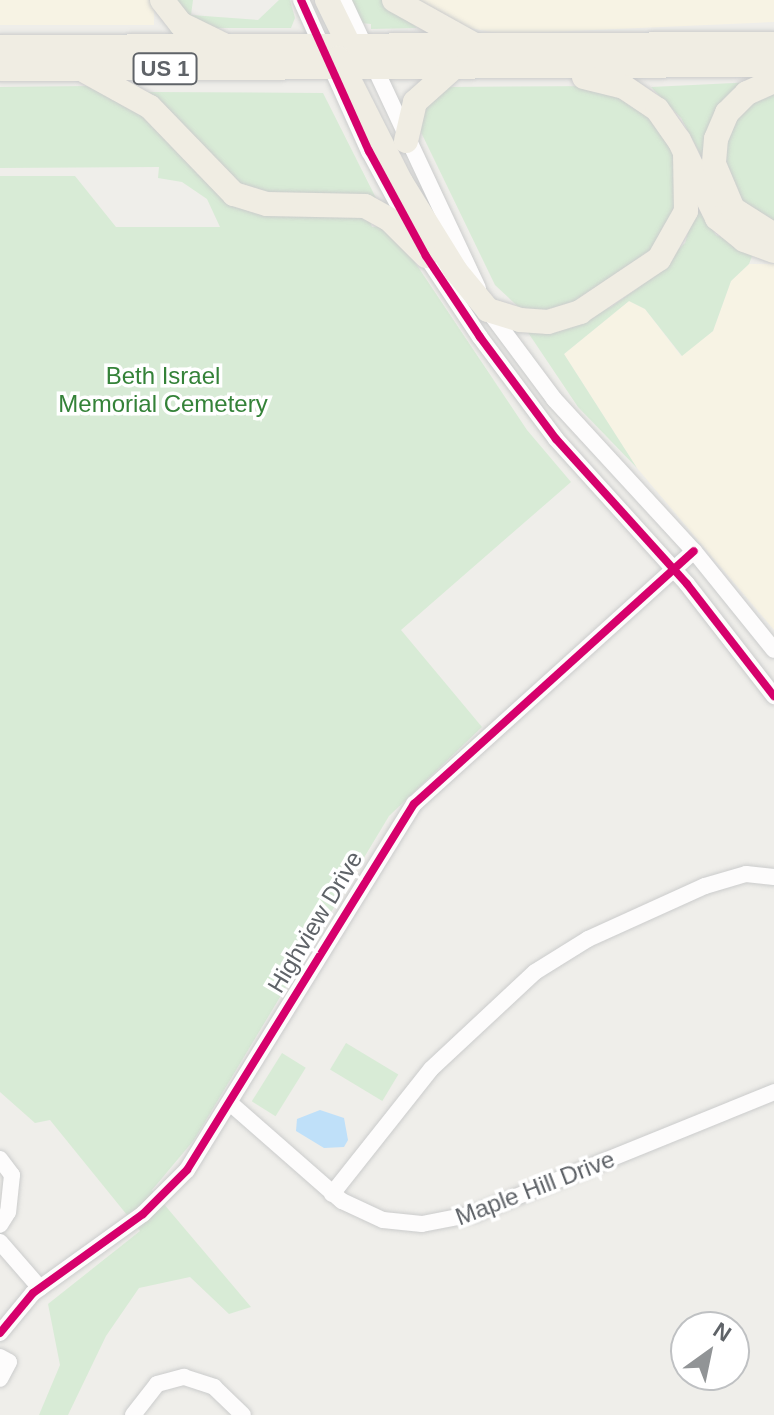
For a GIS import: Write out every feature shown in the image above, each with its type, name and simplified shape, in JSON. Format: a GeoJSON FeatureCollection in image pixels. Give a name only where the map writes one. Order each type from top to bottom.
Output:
{"type":"FeatureCollection","features":[{"type":"Feature","properties":{"kind":"highway"},"geometry":{"type":"LineString","coordinates":[[162,0],[181,24],[228,47]]}},
{"type":"Feature","properties":{"kind":"highway"},"geometry":{"type":"LineString","coordinates":[[327,0],[347,58],[414,203],[488,310],[533,323],[564,318],[644,272],[671,244],[684,219],[689,185],[685,156]]}},
{"type":"Feature","properties":{"kind":"highway"},"geometry":{"type":"LineString","coordinates":[[394,0],[479,46]]}},
{"type":"Feature","properties":{"kind":"highway","name":"US 1"},"geometry":{"type":"LineString","coordinates":[[0,69],[79,69],[347,58],[479,46],[774,44]]}},
{"type":"Feature","properties":{"kind":"highway","name":"US 1"},"geometry":{"type":"LineString","coordinates":[[0,47],[319,46],[347,58]]}},
{"type":"Feature","properties":{"kind":"highway"},"geometry":{"type":"LineString","coordinates":[[347,58],[374,69],[774,65]]}},
{"type":"Feature","properties":{"kind":"highway"},"geometry":{"type":"LineString","coordinates":[[406,141],[415,102],[453,68]]}},
{"type":"Feature","properties":{"kind":"highway"},"geometry":{"type":"LineString","coordinates":[[536,68],[607,81],[638,94],[669,123],[717,218],[744,240],[774,251]]}},
{"type":"Feature","properties":{"kind":"highway"},"geometry":{"type":"LineString","coordinates":[[79,69],[141,100],[234,194],[267,204],[365,206],[390,220],[426,256]]}},
{"type":"Feature","properties":{"kind":"highway"},"geometry":{"type":"LineString","coordinates":[[774,81],[747,93],[727,113],[716,139],[714,164],[733,209],[774,235]]}},
{"type":"Feature","properties":{"kind":"street"},"geometry":{"type":"LineString","coordinates":[[301,0],[319,46]]}},
{"type":"Feature","properties":{"kind":"street"},"geometry":{"type":"LineString","coordinates":[[343,0],[347,58],[426,256],[537,416],[675,570],[774,696]]}},
{"type":"Feature","properties":{"kind":"street"},"geometry":{"type":"LineString","coordinates":[[374,69],[488,310],[561,407],[694,551],[774,650]]}},
{"type":"Feature","properties":{"kind":"street","name":"Highview Drive"},"geometry":{"type":"LineString","coordinates":[[0,1333],[40,1288],[163,1197],[193,1162],[409,810],[694,551]]}},
{"type":"Feature","properties":{"kind":"street"},"geometry":{"type":"LineString","coordinates":[[332,1194],[436,1063],[535,972],[588,939],[705,886],[746,874],[774,877]]}},
{"type":"Feature","properties":{"kind":"street","name":"Maple Hill Drive"},"geometry":{"type":"LineString","coordinates":[[230,1103],[332,1194],[390,1222],[459,1219],[774,1092]]}},
{"type":"Feature","properties":{"kind":"street"},"geometry":{"type":"LineString","coordinates":[[0,1159],[12,1175],[8,1212],[0,1225]]}},
{"type":"Feature","properties":{"kind":"street"},"geometry":{"type":"LineString","coordinates":[[0,1242],[40,1288]]}},
{"type":"Feature","properties":{"kind":"street"},"geometry":{"type":"LineString","coordinates":[[0,1357],[9,1362],[0,1379]]}},
{"type":"Feature","properties":{"kind":"street"},"geometry":{"type":"LineString","coordinates":[[133,1415],[157,1384],[184,1377],[214,1387],[243,1415]]}},
{"type":"Feature","properties":{"kind":"shaded area"},"geometry":{"type":"Polygon","coordinates":[[[0,0],[154,0],[154,25],[0,25],[0,0]]]}},
{"type":"Feature","properties":{"kind":"shaded area"},"geometry":{"type":"Polygon","coordinates":[[[412,0],[774,0],[774,22],[503,34],[448,24],[412,0]]]}},
{"type":"Feature","properties":{"kind":"shaded area"},"geometry":{"type":"Polygon","coordinates":[[[749,264],[774,264],[774,630],[637,468],[564,354],[629,301],[645,309],[681,356],[713,331],[731,281],[749,264]]]}},
{"type":"Feature","properties":{"kind":"green space"},"geometry":{"type":"Polygon","coordinates":[[[169,0],[193,0],[191,15],[258,20],[279,0],[290,0],[295,18],[291,28],[206,28],[169,0]]]}},
{"type":"Feature","properties":{"kind":"green space"},"geometry":{"type":"Polygon","coordinates":[[[350,0],[384,0],[417,28],[371,29],[371,24],[361,23],[350,0]]]}},
{"type":"Feature","properties":{"kind":"green space"},"geometry":{"type":"Polygon","coordinates":[[[755,82],[706,137],[742,233],[681,118],[651,87],[755,82]]]}},
{"type":"Feature","properties":{"kind":"green space","name":"Beth Israel Memorial Cemetery"},"geometry":{"type":"Polygon","coordinates":[[[86,86],[121,96],[152,120],[222,192],[367,214],[372,227],[384,226],[400,240],[527,430],[571,482],[401,630],[482,727],[389,816],[194,1140],[152,1190],[251,1307],[229,1314],[190,1277],[139,1288],[106,1336],[68,1415],[39,1415],[60,1365],[48,1304],[140,1231],[50,1120],[35,1123],[0,1092],[0,176],[75,176],[116,227],[220,227],[207,199],[182,182],[158,178],[159,167],[0,168],[0,87],[86,86]]]}},
{"type":"Feature","properties":{"kind":"green space"},"geometry":{"type":"Polygon","coordinates":[[[604,86],[637,99],[683,165],[683,206],[661,249],[571,310],[527,315],[495,285],[418,126],[428,100],[444,87],[604,86]]]}},
{"type":"Feature","properties":{"kind":"green space"},"geometry":{"type":"Polygon","coordinates":[[[774,89],[774,229],[751,218],[725,179],[725,129],[753,97],[774,89]]]}},
{"type":"Feature","properties":{"kind":"green space"},"geometry":{"type":"Polygon","coordinates":[[[147,92],[323,93],[380,206],[255,197],[229,185],[147,92]]]}},
{"type":"Feature","properties":{"kind":"green space"},"geometry":{"type":"Polygon","coordinates":[[[696,206],[716,235],[754,251],[749,264],[731,281],[713,331],[682,356],[645,309],[629,301],[564,354],[637,468],[578,407],[527,331],[555,329],[611,307],[639,287],[685,243],[696,206]]]}},
{"type":"Feature","properties":{"kind":"green space"},"geometry":{"type":"Polygon","coordinates":[[[346,1043],[398,1074],[382,1101],[330,1070],[346,1043]]]}},
{"type":"Feature","properties":{"kind":"green space"},"geometry":{"type":"Polygon","coordinates":[[[282,1053],[306,1068],[276,1116],[252,1101],[282,1053]]]}},
{"type":"Feature","properties":{"kind":"water"},"geometry":{"type":"Polygon","coordinates":[[[320,1110],[344,1118],[348,1140],[344,1147],[324,1148],[296,1131],[297,1119],[320,1110]]]}},
{"type":"Feature","properties":{"kind":"cycle path"},"geometry":{"type":"LineString","coordinates":[[301,0],[369,151],[426,256],[480,337],[556,439],[687,584],[774,696]]}},
{"type":"Feature","properties":{"kind":"cycle path"},"geometry":{"type":"LineString","coordinates":[[0,1333],[33,1293],[143,1214],[187,1170],[414,804],[694,551]]}}]}
